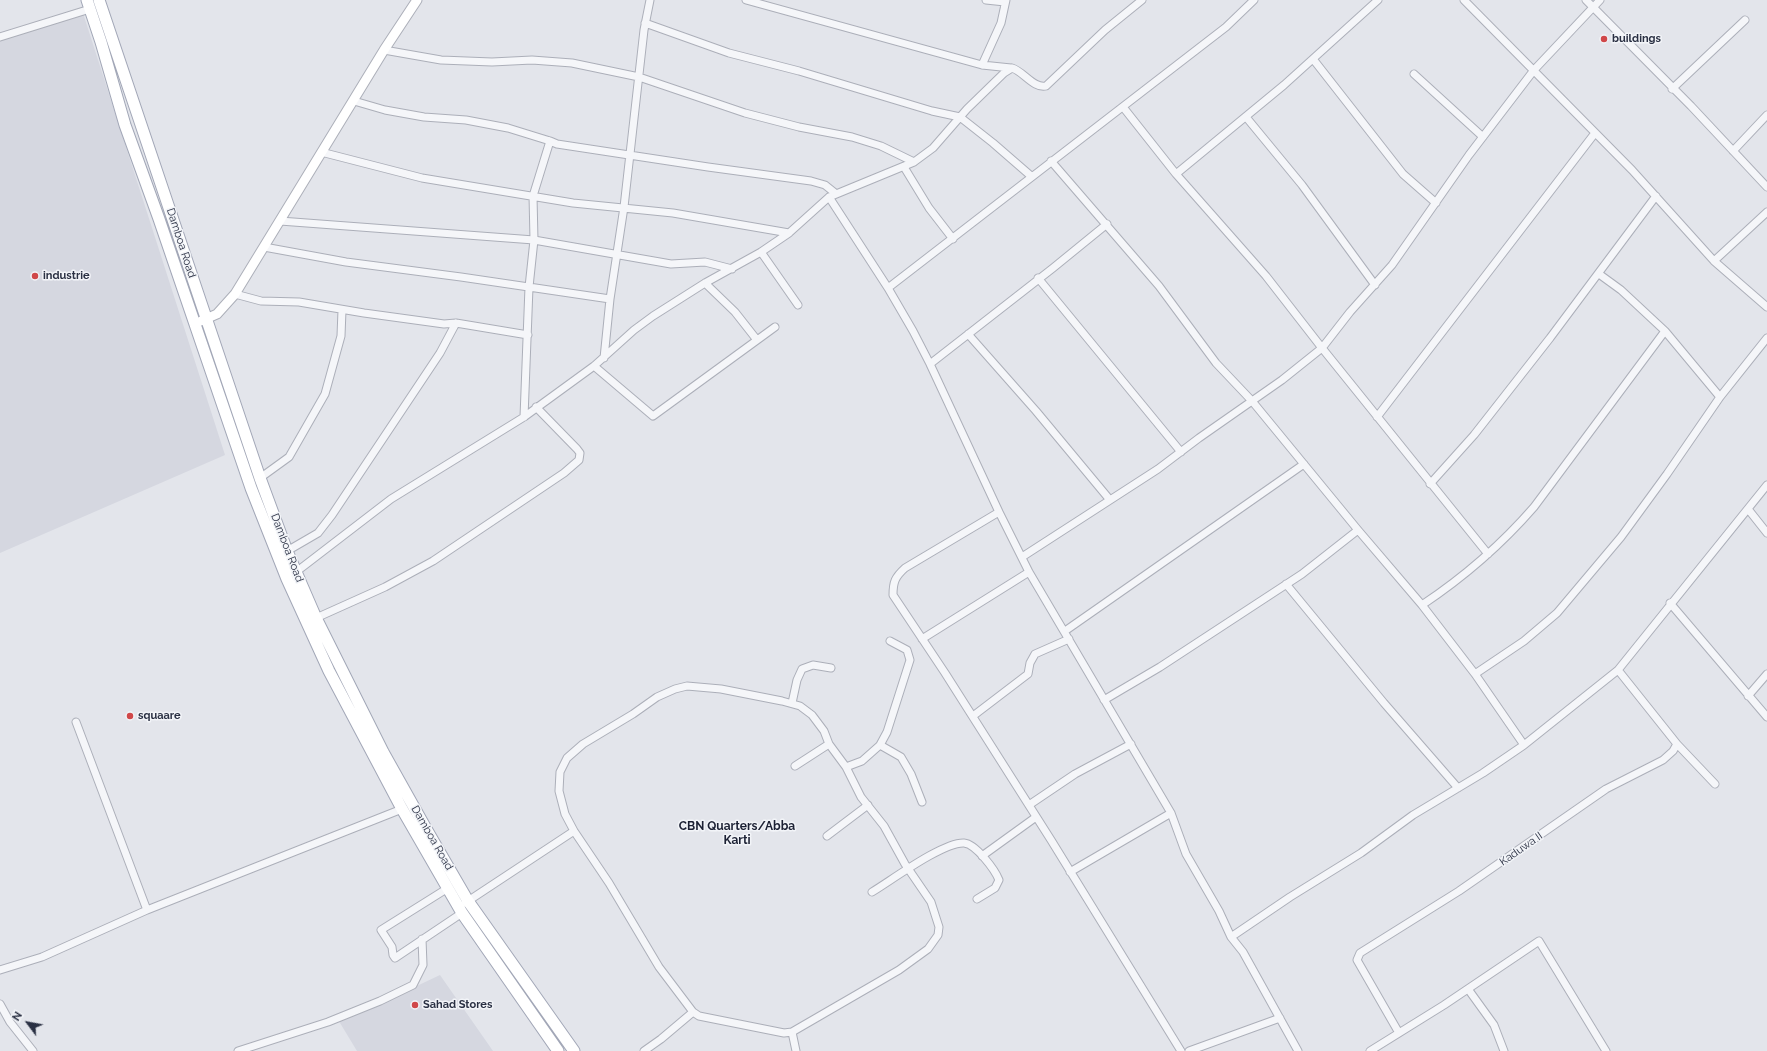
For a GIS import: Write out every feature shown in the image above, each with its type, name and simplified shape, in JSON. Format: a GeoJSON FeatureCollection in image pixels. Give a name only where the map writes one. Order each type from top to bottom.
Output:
{"type":"FeatureCollection","features":[{"type":"Feature","properties":{"kind":"main road","name":"Damboa Road"},"geometry":{"type":"LineString","coordinates":[[99,0],[125,125],[159,219],[251,488],[287,579],[329,670],[402,809],[460,910],[558,1051]]}},
{"type":"Feature","properties":{"kind":"main road","name":"Damboa Road"},"geometry":{"type":"LineString","coordinates":[[88,5],[106,39],[171,213],[260,478],[287,551],[316,618],[383,752],[468,901],[574,1051]]}},
{"type":"Feature","properties":{"kind":"main road"},"geometry":{"type":"LineString","coordinates":[[159,219],[171,213]]}},
{"type":"Feature","properties":{"kind":"street"},"geometry":{"type":"LineString","coordinates":[[194,324],[216,314],[235,294],[384,50],[417,0]]}},
{"type":"Feature","properties":{"kind":"street"},"geometry":{"type":"LineString","coordinates":[[604,358],[610,299],[624,207],[640,77],[645,23],[650,0]]}},
{"type":"Feature","properties":{"kind":"street"},"geometry":{"type":"LineString","coordinates":[[746,0],[982,65],[998,68],[1012,68],[1018,70],[1042,87],[1046,86],[1105,30],[1142,0]]}},
{"type":"Feature","properties":{"kind":"street"},"geometry":{"type":"LineString","coordinates":[[982,65],[1001,23],[1005,1],[986,0]]}},
{"type":"Feature","properties":{"kind":"street"},"geometry":{"type":"LineString","coordinates":[[888,288],[953,239],[1031,176],[1226,27],[1254,0]]}},
{"type":"Feature","properties":{"kind":"street"},"geometry":{"type":"LineString","coordinates":[[1176,174],[1209,145],[1246,117],[1378,0]]}},
{"type":"Feature","properties":{"kind":"street"},"geometry":{"type":"LineString","coordinates":[[1464,0],[1656,196],[1714,261],[1767,307]]}},
{"type":"Feature","properties":{"kind":"street"},"geometry":{"type":"LineString","coordinates":[[1586,0],[1691,106],[1767,187]]}},
{"type":"Feature","properties":{"kind":"street"},"geometry":{"type":"LineString","coordinates":[[1022,557],[1181,452],[1282,380],[1322,348],[1350,312],[1392,265],[1534,70],[1600,0]]}},
{"type":"Feature","properties":{"kind":"street"},"geometry":{"type":"LineString","coordinates":[[0,38],[88,5]]}},
{"type":"Feature","properties":{"kind":"street"},"geometry":{"type":"LineString","coordinates":[[1672,88],[1745,20]]}},
{"type":"Feature","properties":{"kind":"street"},"geometry":{"type":"LineString","coordinates":[[645,23],[730,53],[799,71],[932,111],[960,117],[1031,176]]}},
{"type":"Feature","properties":{"kind":"street"},"geometry":{"type":"LineString","coordinates":[[384,50],[441,60],[492,62],[532,60],[572,63],[640,77],[745,113],[800,127],[852,137],[881,146],[914,162]]}},
{"type":"Feature","properties":{"kind":"street"},"geometry":{"type":"LineString","coordinates":[[1313,59],[1403,174],[1436,203]]}},
{"type":"Feature","properties":{"kind":"street"},"geometry":{"type":"LineString","coordinates":[[296,572],[391,499],[524,417],[594,366],[634,330],[653,316],[705,283],[761,252],[789,233],[832,195],[861,185],[914,162],[933,148],[960,117],[1004,73],[1012,68]]}},
{"type":"Feature","properties":{"kind":"street"},"geometry":{"type":"LineString","coordinates":[[1414,74],[1483,138]]}},
{"type":"Feature","properties":{"kind":"street"},"geometry":{"type":"LineString","coordinates":[[354,101],[385,110],[424,117],[466,120],[508,128],[557,144],[812,181],[825,185],[888,288],[930,364],[998,512],[1029,572],[1070,639],[1104,700],[1171,813],[1186,854],[1219,911],[1231,937],[1244,952],[1284,1028],[1298,1051]]}},
{"type":"Feature","properties":{"kind":"street"},"geometry":{"type":"LineString","coordinates":[[1123,107],[1176,174],[1266,276],[1430,484],[1488,554]]}},
{"type":"Feature","properties":{"kind":"street"},"geometry":{"type":"LineString","coordinates":[[1733,151],[1767,115]]}},
{"type":"Feature","properties":{"kind":"street"},"geometry":{"type":"LineString","coordinates":[[1246,117],[1302,185],[1375,284]]}},
{"type":"Feature","properties":{"kind":"street"},"geometry":{"type":"LineString","coordinates":[[1377,417],[1595,133]]}},
{"type":"Feature","properties":{"kind":"street"},"geometry":{"type":"LineString","coordinates":[[524,417],[529,287],[534,240],[533,196],[550,141]]}},
{"type":"Feature","properties":{"kind":"street"},"geometry":{"type":"LineString","coordinates":[[321,152],[422,178],[573,203],[624,207],[789,233]]}},
{"type":"Feature","properties":{"kind":"street"},"geometry":{"type":"LineString","coordinates":[[1051,162],[1107,224],[1159,286],[1216,362],[1252,401],[1422,605],[1475,674],[1524,745]]}},
{"type":"Feature","properties":{"kind":"street"},"geometry":{"type":"LineString","coordinates":[[904,167],[929,208],[953,239]]}},
{"type":"Feature","properties":{"kind":"street"},"geometry":{"type":"LineString","coordinates":[[1430,484],[1474,434],[1599,274],[1656,196]]}},
{"type":"Feature","properties":{"kind":"street"},"geometry":{"type":"LineString","coordinates":[[1714,261],[1767,212]]}},
{"type":"Feature","properties":{"kind":"street"},"geometry":{"type":"LineString","coordinates":[[280,221],[534,240],[616,256],[671,264],[706,262],[732,269]]}},
{"type":"Feature","properties":{"kind":"street"},"geometry":{"type":"LineString","coordinates":[[930,364],[1107,224]]}},
{"type":"Feature","properties":{"kind":"street"},"geometry":{"type":"LineString","coordinates":[[264,247],[346,262],[610,299]]}},
{"type":"Feature","properties":{"kind":"street"},"geometry":{"type":"LineString","coordinates":[[761,252],[798,305]]}},
{"type":"Feature","properties":{"kind":"street"},"geometry":{"type":"LineString","coordinates":[[1599,274],[1621,290],[1665,332],[1720,397]]}},
{"type":"Feature","properties":{"kind":"street"},"geometry":{"type":"LineString","coordinates":[[1038,278],[1181,452]]}},
{"type":"Feature","properties":{"kind":"street"},"geometry":{"type":"LineString","coordinates":[[705,283],[735,312],[757,340]]}},
{"type":"Feature","properties":{"kind":"street"},"geometry":{"type":"LineString","coordinates":[[235,294],[261,301],[299,302],[342,310],[444,324],[456,323],[528,335]]}},
{"type":"Feature","properties":{"kind":"street"},"geometry":{"type":"LineString","coordinates":[[260,478],[289,456],[325,394],[341,336],[342,310]]}},
{"type":"Feature","properties":{"kind":"street"},"geometry":{"type":"LineString","coordinates":[[287,551],[318,532],[332,515],[440,353],[456,323]]}},
{"type":"Feature","properties":{"kind":"street"},"geometry":{"type":"LineString","coordinates":[[594,366],[653,416],[775,327]]}},
{"type":"Feature","properties":{"kind":"street"},"geometry":{"type":"LineString","coordinates":[[1422,605],[1447,589],[1511,534],[1534,507],[1665,332]]}},
{"type":"Feature","properties":{"kind":"street"},"geometry":{"type":"LineString","coordinates":[[968,334],[1036,411],[1110,500]]}},
{"type":"Feature","properties":{"kind":"street"},"geometry":{"type":"LineString","coordinates":[[1475,674],[1524,640],[1557,613],[1621,537],[1720,397],[1767,338]]}},
{"type":"Feature","properties":{"kind":"street"},"geometry":{"type":"LineString","coordinates":[[316,618],[385,587],[433,561],[564,473],[579,460],[580,453],[578,449],[536,407]]}},
{"type":"Feature","properties":{"kind":"street"},"geometry":{"type":"LineString","coordinates":[[1065,631],[1304,464]]}},
{"type":"Feature","properties":{"kind":"street"},"geometry":{"type":"LineString","coordinates":[[1231,937],[1290,897],[1361,853],[1413,816],[1524,745],[1618,670],[1670,603],[1767,485]]}},
{"type":"Feature","properties":{"kind":"street"},"geometry":{"type":"LineString","coordinates":[[1748,509],[1767,533]]}},
{"type":"Feature","properties":{"kind":"street"},"geometry":{"type":"LineString","coordinates":[[998,512],[905,568],[896,576],[893,583],[893,595],[973,716],[1181,1051]]}},
{"type":"Feature","properties":{"kind":"street"},"geometry":{"type":"LineString","coordinates":[[1104,700],[1160,667],[1302,574],[1358,530]]}},
{"type":"Feature","properties":{"kind":"street"},"geometry":{"type":"LineString","coordinates":[[922,639],[1029,572]]}},
{"type":"Feature","properties":{"kind":"street"},"geometry":{"type":"LineString","coordinates":[[1286,584],[1384,703],[1458,788]]}},
{"type":"Feature","properties":{"kind":"street"},"geometry":{"type":"LineString","coordinates":[[1670,603],[1767,717]]}},
{"type":"Feature","properties":{"kind":"street"},"geometry":{"type":"LineString","coordinates":[[973,716],[1028,674],[1030,663],[1035,654],[1070,639]]}},
{"type":"Feature","properties":{"kind":"street"},"geometry":{"type":"LineString","coordinates":[[846,766],[862,761],[880,745],[887,732],[910,660],[907,650],[890,641]]}},
{"type":"Feature","properties":{"kind":"street"},"geometry":{"type":"LineString","coordinates":[[792,703],[797,680],[802,670],[813,665],[831,668]]}},
{"type":"Feature","properties":{"kind":"street"},"geometry":{"type":"LineString","coordinates":[[1618,670],[1677,744],[1715,784]]}},
{"type":"Feature","properties":{"kind":"street"},"geometry":{"type":"LineString","coordinates":[[1748,696],[1767,674]]}},
{"type":"Feature","properties":{"kind":"street"},"geometry":{"type":"LineString","coordinates":[[686,686],[700,686],[792,703],[800,706],[812,715],[824,731],[830,744],[846,766],[861,797],[884,826],[908,870],[931,902],[939,927],[938,935],[928,948],[900,970],[792,1032],[784,1033],[699,1016],[693,1012],[659,967],[609,882],[574,830],[565,814],[559,791],[560,772],[567,758],[582,744],[633,714],[656,697],[675,689],[686,686]]}},
{"type":"Feature","properties":{"kind":"street"},"geometry":{"type":"LineString","coordinates":[[76,722],[147,910]]}},
{"type":"Feature","properties":{"kind":"street"},"geometry":{"type":"LineString","coordinates":[[795,766],[830,744]]}},
{"type":"Feature","properties":{"kind":"street"},"geometry":{"type":"LineString","coordinates":[[1029,805],[1075,774],[1131,744]]}},
{"type":"Feature","properties":{"kind":"street","name":"Kaduwa II"},"geometry":{"type":"LineString","coordinates":[[1399,1033],[1357,960],[1360,953],[1465,887],[1606,789],[1663,760],[1673,751],[1677,744]]}},
{"type":"Feature","properties":{"kind":"street"},"geometry":{"type":"LineString","coordinates":[[880,745],[901,757],[911,774],[922,802]]}},
{"type":"Feature","properties":{"kind":"street"},"geometry":{"type":"LineString","coordinates":[[827,836],[868,805]]}},
{"type":"Feature","properties":{"kind":"street"},"geometry":{"type":"LineString","coordinates":[[0,970],[42,957],[147,910],[402,809]]}},
{"type":"Feature","properties":{"kind":"street"},"geometry":{"type":"LineString","coordinates":[[1070,872],[1171,813]]}},
{"type":"Feature","properties":{"kind":"street"},"geometry":{"type":"LineString","coordinates":[[982,856],[1036,817]]}},
{"type":"Feature","properties":{"kind":"street"},"geometry":{"type":"LineString","coordinates":[[448,888],[381,930],[392,947],[392,955],[395,958],[460,910],[468,901],[574,830]]}},
{"type":"Feature","properties":{"kind":"street"},"geometry":{"type":"LineString","coordinates":[[872,892],[936,852],[953,845],[965,843],[974,847],[996,873],[999,880],[995,888],[977,899]]}},
{"type":"Feature","properties":{"kind":"street"},"geometry":{"type":"LineString","coordinates":[[238,1051],[252,1048],[328,1022],[380,1001],[413,985],[423,964],[422,939]]}},
{"type":"Feature","properties":{"kind":"street"},"geometry":{"type":"LineString","coordinates":[[1370,1051],[1468,989],[1539,941],[1606,1051]]}},
{"type":"Feature","properties":{"kind":"street"},"geometry":{"type":"LineString","coordinates":[[1468,989],[1494,1025],[1504,1051]]}},
{"type":"Feature","properties":{"kind":"street"},"geometry":{"type":"LineString","coordinates":[[0,1004],[10,1022],[32,1051]]}},
{"type":"Feature","properties":{"kind":"street"},"geometry":{"type":"LineString","coordinates":[[644,1051],[693,1012]]}},
{"type":"Feature","properties":{"kind":"street"},"geometry":{"type":"LineString","coordinates":[[1189,1051],[1280,1018]]}},
{"type":"Feature","properties":{"kind":"street"},"geometry":{"type":"LineString","coordinates":[[792,1032],[796,1051]]}},
{"type":"Feature","properties":{"kind":"shaded area"},"geometry":{"type":"Polygon","coordinates":[[[82,10],[225,455],[0,553],[0,38],[82,10]]]}},
{"type":"Feature","properties":{"kind":"shaded area","name":"Sahad Stores"},"geometry":{"type":"Polygon","coordinates":[[[440,975],[493,1051],[357,1051],[337,1018],[402,993],[440,975]]]}},
{"type":"Feature","properties":{"kind":"place","name":"buildings"},"geometry":{"type":"Point","coordinates":[1604,39]}},
{"type":"Feature","properties":{"kind":"place","name":"industrie"},"geometry":{"type":"Point","coordinates":[35,276]}},
{"type":"Feature","properties":{"kind":"place","name":"squaare"},"geometry":{"type":"Point","coordinates":[130,716]}},
{"type":"Feature","properties":{"kind":"place","name":"Sahad Stores"},"geometry":{"type":"Point","coordinates":[415,1005]}},
{"type":"Feature","properties":{"kind":"district","name":"CBN Quarters/Abba Karti"},"geometry":{"type":"Point","coordinates":[737,833]}}]}
